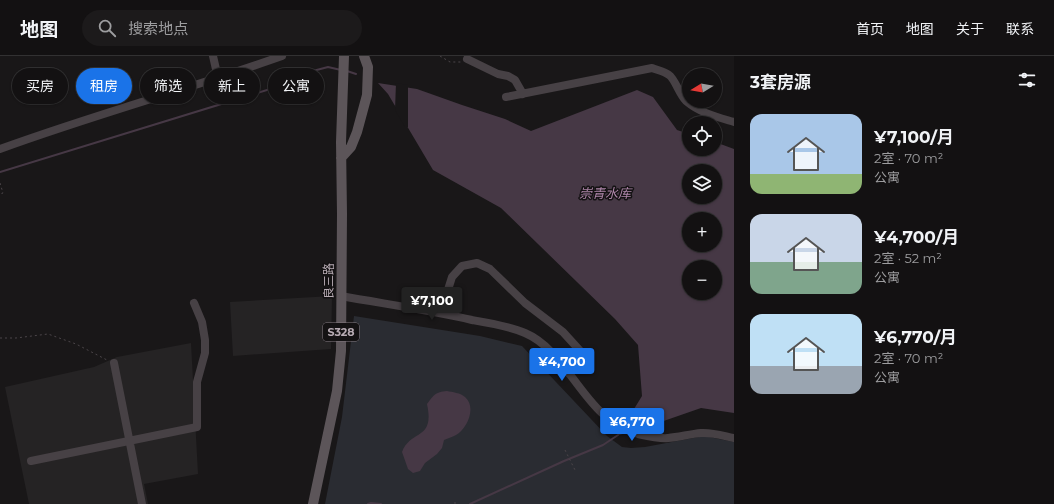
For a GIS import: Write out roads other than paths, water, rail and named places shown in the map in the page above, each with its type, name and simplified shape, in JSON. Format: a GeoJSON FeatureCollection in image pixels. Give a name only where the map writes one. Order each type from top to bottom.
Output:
{"type":"FeatureCollection","features":[{"type":"Feature","properties":{"kind":"main road","name":"良三路"},"geometry":{"type":"LineString","coordinates":[[314,504],[340,372],[341,158],[344,56]]}},
{"type":"Feature","properties":{"kind":"main road"},"geometry":{"type":"LineString","coordinates":[[341,158],[351,147],[357,132],[367,95],[368,67],[364,56]]}},
{"type":"Feature","properties":{"kind":"street"},"geometry":{"type":"LineString","coordinates":[[213,56],[216,68]]}},
{"type":"Feature","properties":{"kind":"street"},"geometry":{"type":"LineString","coordinates":[[247,68],[282,56]]}},
{"type":"Feature","properties":{"kind":"street"},"geometry":{"type":"LineString","coordinates":[[467,59],[498,74],[508,76],[515,80],[523,94]]}},
{"type":"Feature","properties":{"kind":"street"},"geometry":{"type":"LineString","coordinates":[[506,97],[652,68],[670,75],[678,91],[693,106],[701,111],[734,122]]}},
{"type":"Feature","properties":{"kind":"street"},"geometry":{"type":"LineString","coordinates":[[0,149],[58,128],[204,82]]}},
{"type":"Feature","properties":{"kind":"street"},"geometry":{"type":"LineString","coordinates":[[425,310],[427,296],[446,296],[452,277],[462,266],[477,263],[490,269],[525,303],[563,332],[583,354],[584,361],[569,374]]}},
{"type":"Feature","properties":{"kind":"street"},"geometry":{"type":"LineString","coordinates":[[341,296],[425,310],[508,327],[526,333],[553,353],[585,396],[608,417],[622,427],[638,434],[667,438],[701,433],[734,438]]}},
{"type":"Feature","properties":{"kind":"street"},"geometry":{"type":"LineString","coordinates":[[31,461],[197,427],[197,382],[205,353],[205,340],[202,322],[194,303]]}},
{"type":"Feature","properties":{"kind":"street"},"geometry":{"type":"LineString","coordinates":[[114,363],[142,504]]}},
{"type":"Feature","properties":{"kind":"water","name":"崇青水库"},"geometry":{"type":"Polygon","coordinates":[[[378,83],[417,89],[505,119],[531,131],[637,90],[653,97],[677,130],[682,132],[682,156],[722,156],[722,145],[734,149],[734,413],[701,408],[632,432],[618,435],[642,396],[638,345],[615,319],[501,208],[433,170],[388,94],[378,83]]]}},
{"type":"Feature","properties":{"kind":"water"},"geometry":{"type":"Polygon","coordinates":[[[447,391],[459,394],[469,401],[470,412],[467,423],[455,436],[444,440],[442,448],[425,463],[420,471],[413,473],[408,469],[402,452],[406,445],[421,433],[428,424],[429,416],[427,404],[431,398],[435,394],[447,391]]]}},
{"type":"Feature","properties":{"kind":"waterway"},"geometry":{"type":"LineString","coordinates":[[0,172],[280,86],[290,77],[328,67],[341,70]]}},
{"type":"Feature","properties":{"kind":"waterway"},"geometry":{"type":"LineString","coordinates":[[347,71],[356,74]]}},
{"type":"Feature","properties":{"kind":"waterway"},"geometry":{"type":"LineString","coordinates":[[470,504],[603,445],[618,435]]}},
{"type":"Feature","properties":{"kind":"waterway"},"geometry":{"type":"LineString","coordinates":[[368,504],[381,504]]}}]}
